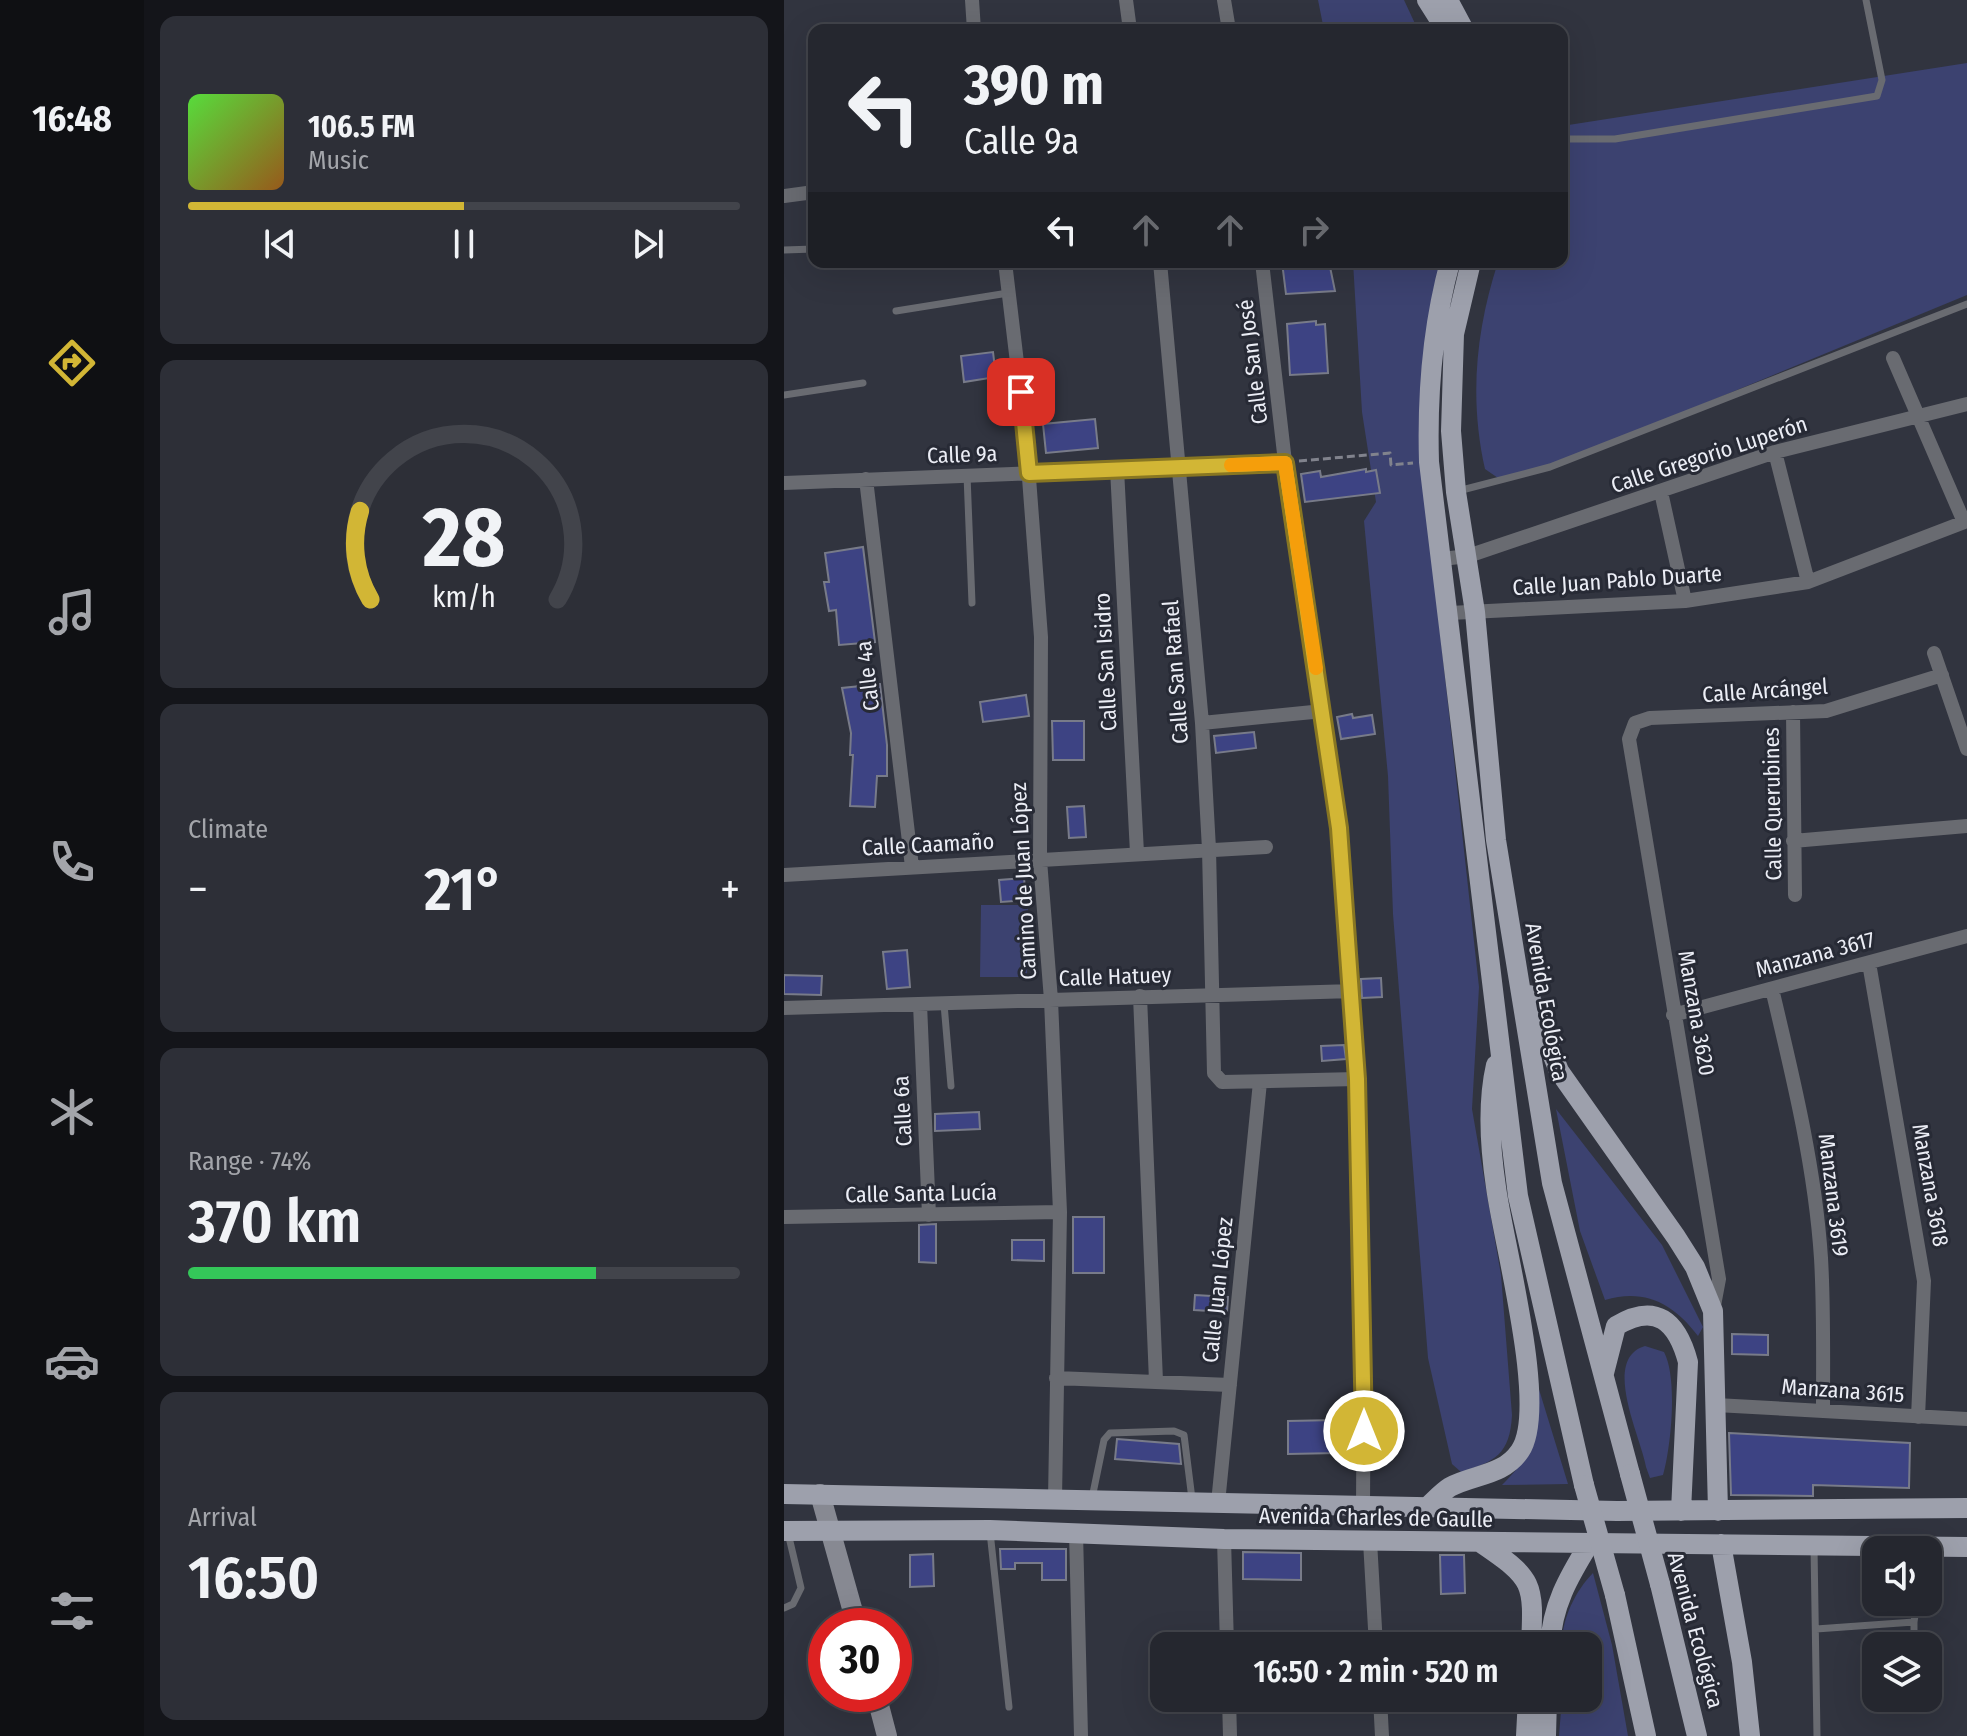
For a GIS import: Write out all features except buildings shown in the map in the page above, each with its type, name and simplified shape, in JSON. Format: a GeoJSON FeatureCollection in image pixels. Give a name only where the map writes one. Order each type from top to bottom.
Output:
{"type":"FeatureCollection","features":[{"type":"Feature","properties":{"kind":"main road"},"geometry":{"type":"LineString","coordinates":[[1427,0],[1442,24]]}},
{"type":"Feature","properties":{"kind":"main road"},"geometry":{"type":"LineString","coordinates":[[1448,0],[1461,24]]}},
{"type":"Feature","properties":{"kind":"main road","name":"Avenida Ecológica"},"geometry":{"type":"LineString","coordinates":[[1449,268],[1434,334],[1428,419],[1500,1046],[1529,1257],[1584,1485],[1615,1595],[1646,1736]]}},
{"type":"Feature","properties":{"kind":"main road","name":"Avenida Ecológica"},"geometry":{"type":"LineString","coordinates":[[1470,268],[1454,334],[1451,487],[1468,556],[1486,754],[1518,976],[1552,1183],[1660,1584],[1697,1736]]}},
{"type":"Feature","properties":{"kind":"main road"},"geometry":{"type":"LineString","coordinates":[[1518,976],[1534,1003],[1559,1071],[1676,1237],[1695,1267],[1713,1311],[1718,1511]]}},
{"type":"Feature","properties":{"kind":"main road"},"geometry":{"type":"LineString","coordinates":[[1427,1507],[1450,1487],[1509,1463],[1521,1450],[1530,1428],[1531,1392],[1496,1186],[1490,1128],[1492,1084],[1500,1046]]}},
{"type":"Feature","properties":{"kind":"main road"},"geometry":{"type":"LineString","coordinates":[[1603,1381],[1616,1326],[1632,1316],[1653,1315],[1671,1324],[1681,1338],[1688,1362],[1681,1511]]}},
{"type":"Feature","properties":{"kind":"main road","name":"Avenida Charles de Gaulle"},"geometry":{"type":"LineString","coordinates":[[784,1494],[1363,1508],[1718,1511],[1967,1508]]}},
{"type":"Feature","properties":{"kind":"main road","name":"Avenida Charles de Gaulle"},"geometry":{"type":"LineString","coordinates":[[786,1531],[990,1530],[1224,1539],[1862,1548]]}},
{"type":"Feature","properties":{"kind":"main road"},"geometry":{"type":"LineString","coordinates":[[1481,1543],[1517,1568],[1527,1579],[1533,1607],[1532,1632]]}},
{"type":"Feature","properties":{"kind":"main road"},"geometry":{"type":"LineString","coordinates":[[1553,1632],[1559,1597],[1589,1544]]}},
{"type":"Feature","properties":{"kind":"main road"},"geometry":{"type":"LineString","coordinates":[[1721,1544],[1742,1662],[1750,1736]]}},
{"type":"Feature","properties":{"kind":"main road","name":"Avenida Charles de Gaulle"},"geometry":{"type":"LineString","coordinates":[[1942,1548],[1967,1547]]}},
{"type":"Feature","properties":{"kind":"main road"},"geometry":{"type":"LineString","coordinates":[[1526,1736],[1527,1712]]}},
{"type":"Feature","properties":{"kind":"main road"},"geometry":{"type":"LineString","coordinates":[[1546,1736],[1547,1712]]}},
{"type":"Feature","properties":{"kind":"street"},"geometry":{"type":"LineString","coordinates":[[972,0],[974,24]]}},
{"type":"Feature","properties":{"kind":"street"},"geometry":{"type":"LineString","coordinates":[[1126,0],[1129,24]]}},
{"type":"Feature","properties":{"kind":"street"},"geometry":{"type":"LineString","coordinates":[[1224,0],[1228,24]]}},
{"type":"Feature","properties":{"kind":"street"},"geometry":{"type":"LineString","coordinates":[[784,196],[808,193]]}},
{"type":"Feature","properties":{"kind":"street","name":"Camino de Juan López"},"geometry":{"type":"LineString","coordinates":[[1006,268],[1029,473],[1041,637],[1040,860],[1051,1000],[1060,1212],[1055,1499]]}},
{"type":"Feature","properties":{"kind":"street","name":"Calle San Rafael"},"geometry":{"type":"LineString","coordinates":[[1161,268],[1202,723],[1209,849],[1210,994],[1217,1080],[1260,1082]]}},
{"type":"Feature","properties":{"kind":"street","name":"Calle San José"},"geometry":{"type":"LineString","coordinates":[[1263,268],[1285,463],[1339,828],[1353,991],[1364,1317],[1363,1508]]}},
{"type":"Feature","properties":{"kind":"street"},"geometry":{"type":"LineString","coordinates":[[1893,358],[1916,417],[1966,521]]}},
{"type":"Feature","properties":{"kind":"street","name":"Calle Gregorio Luperón"},"geometry":{"type":"LineString","coordinates":[[1442,559],[1468,556],[1775,452],[1967,404]]}},
{"type":"Feature","properties":{"kind":"street"},"geometry":{"type":"LineString","coordinates":[[1775,452],[1808,582]]}},
{"type":"Feature","properties":{"kind":"street","name":"Calle 9a"},"geometry":{"type":"LineString","coordinates":[[784,483],[1285,463]]}},
{"type":"Feature","properties":{"kind":"street","name":"Calle San Isidro"},"geometry":{"type":"LineString","coordinates":[[1117,469],[1137,853]]}},
{"type":"Feature","properties":{"kind":"street","name":"Calle 4a"},"geometry":{"type":"LineString","coordinates":[[866,479],[912,867]]}},
{"type":"Feature","properties":{"kind":"street"},"geometry":{"type":"LineString","coordinates":[[1661,492],[1685,601]]}},
{"type":"Feature","properties":{"kind":"street","name":"Calle Juan Pablo Duarte"},"geometry":{"type":"LineString","coordinates":[[1450,613],[1685,601],[1808,582],[1966,521]]}},
{"type":"Feature","properties":{"kind":"street"},"geometry":{"type":"LineString","coordinates":[[1934,653],[1967,749]]}},
{"type":"Feature","properties":{"kind":"street","name":"Calle Arcángel"},"geometry":{"type":"LineString","coordinates":[[1635,723],[1650,718],[1826,711],[1942,675]]}},
{"type":"Feature","properties":{"kind":"street"},"geometry":{"type":"LineString","coordinates":[[1202,723],[1323,711]]}},
{"type":"Feature","properties":{"kind":"street","name":"Calle Querubines"},"geometry":{"type":"LineString","coordinates":[[1793,712],[1795,895]]}},
{"type":"Feature","properties":{"kind":"street","name":"Manzana 3620"},"geometry":{"type":"LineString","coordinates":[[1635,723],[1629,739],[1719,1279],[1713,1311]]}},
{"type":"Feature","properties":{"kind":"street"},"geometry":{"type":"LineString","coordinates":[[1793,841],[1967,826]]}},
{"type":"Feature","properties":{"kind":"street","name":"Calle Caamaño"},"geometry":{"type":"LineString","coordinates":[[784,875],[1266,847]]}},
{"type":"Feature","properties":{"kind":"street","name":"Manzana 3617"},"geometry":{"type":"LineString","coordinates":[[1673,1015],[1967,936]]}},
{"type":"Feature","properties":{"kind":"street","name":"Manzana 3618"},"geometry":{"type":"LineString","coordinates":[[1869,963],[1924,1281],[1918,1417]]}},
{"type":"Feature","properties":{"kind":"street","name":"Manzana 3619"},"geometry":{"type":"LineString","coordinates":[[1772,989],[1798,1097],[1814,1195],[1822,1293],[1823,1410]]}},
{"type":"Feature","properties":{"kind":"street","name":"Calle Hatuey"},"geometry":{"type":"LineString","coordinates":[[784,1008],[1353,991]]}},
{"type":"Feature","properties":{"kind":"street"},"geometry":{"type":"LineString","coordinates":[[1140,996],[1156,1381]]}},
{"type":"Feature","properties":{"kind":"street","name":"Calle 6a"},"geometry":{"type":"LineString","coordinates":[[920,1004],[929,1215]]}},
{"type":"Feature","properties":{"kind":"street"},"geometry":{"type":"LineString","coordinates":[[1260,1082],[1357,1079]]}},
{"type":"Feature","properties":{"kind":"street","name":"Calle Juan López"},"geometry":{"type":"LineString","coordinates":[[1218,1503],[1260,1082]]}},
{"type":"Feature","properties":{"kind":"street","name":"Calle Santa Lucía"},"geometry":{"type":"LineString","coordinates":[[784,1217],[1060,1212]]}},
{"type":"Feature","properties":{"kind":"street"},"geometry":{"type":"LineString","coordinates":[[1056,1378],[1230,1385]]}},
{"type":"Feature","properties":{"kind":"street","name":"Manzana 3615"},"geometry":{"type":"LineString","coordinates":[[1716,1405],[1967,1419]]}},
{"type":"Feature","properties":{"kind":"street"},"geometry":{"type":"LineString","coordinates":[[820,1494],[852,1608]]}},
{"type":"Feature","properties":{"kind":"street"},"geometry":{"type":"LineString","coordinates":[[1076,1532],[1081,1736]]}},
{"type":"Feature","properties":{"kind":"street"},"geometry":{"type":"LineString","coordinates":[[1224,1539],[1227,1632]]}},
{"type":"Feature","properties":{"kind":"street"},"geometry":{"type":"LineString","coordinates":[[1370,1541],[1375,1632]]}},
{"type":"Feature","properties":{"kind":"street"},"geometry":{"type":"LineString","coordinates":[[881,1712],[887,1736]]}},
{"type":"Feature","properties":{"kind":"street"},"geometry":{"type":"LineString","coordinates":[[1229,1712],[1230,1736]]}},
{"type":"Feature","properties":{"kind":"street"},"geometry":{"type":"LineString","coordinates":[[1381,1712],[1382,1736]]}},
{"type":"Feature","properties":{"kind":"lane"},"geometry":{"type":"LineString","coordinates":[[1568,139],[1615,139],[1877,96],[1882,80],[1866,0]]}},
{"type":"Feature","properties":{"kind":"lane"},"geometry":{"type":"LineString","coordinates":[[784,250],[808,249]]}},
{"type":"Feature","properties":{"kind":"lane"},"geometry":{"type":"LineString","coordinates":[[896,311],[1010,293]]}},
{"type":"Feature","properties":{"kind":"lane"},"geometry":{"type":"LineString","coordinates":[[1451,487],[1550,467],[1967,304]]}},
{"type":"Feature","properties":{"kind":"lane"},"geometry":{"type":"LineString","coordinates":[[784,395],[863,383]]}},
{"type":"Feature","properties":{"kind":"lane"},"geometry":{"type":"LineString","coordinates":[[967,475],[972,603]]}},
{"type":"Feature","properties":{"kind":"lane"},"geometry":{"type":"LineString","coordinates":[[944,1004],[951,1086]]}},
{"type":"Feature","properties":{"kind":"lane"},"geometry":{"type":"LineString","coordinates":[[1091,1500],[1104,1440],[1110,1433],[1174,1431],[1184,1435],[1193,1503]]}},
{"type":"Feature","properties":{"kind":"lane"},"geometry":{"type":"LineString","coordinates":[[990,1530],[1009,1707]]}},
{"type":"Feature","properties":{"kind":"lane"},"geometry":{"type":"LineString","coordinates":[[784,1608],[793,1604],[801,1588],[788,1555],[786,1531]]}},
{"type":"Feature","properties":{"kind":"lane"},"geometry":{"type":"LineString","coordinates":[[1814,1547],[1817,1736]]}},
{"type":"Feature","properties":{"kind":"lane"},"geometry":{"type":"LineString","coordinates":[[1914,1632],[1915,1616]]}},
{"type":"Feature","properties":{"kind":"lane"},"geometry":{"type":"LineString","coordinates":[[1816,1629],[1914,1622]]}},
{"type":"Feature","properties":{"kind":"path"},"geometry":{"type":"LineString","coordinates":[[1285,463],[1390,453],[1391,465]]}},
{"type":"Feature","properties":{"kind":"shaded area"},"geometry":{"type":"Polygon","coordinates":[[[1318,0],[1404,0],[1415,24],[1323,24],[1318,0]]]}},
{"type":"Feature","properties":{"kind":"shaded area"},"geometry":{"type":"Polygon","coordinates":[[[1967,63],[1967,295],[1565,461],[1498,478],[1485,469],[1477,416],[1477,364],[1484,313],[1496,268],[1568,268],[1568,125],[1967,63]]]}},
{"type":"Feature","properties":{"kind":"shaded area"},"geometry":{"type":"Polygon","coordinates":[[[1353,268],[1439,268],[1419,440],[1479,987],[1472,1109],[1501,1275],[1512,1415],[1504,1448],[1492,1460],[1461,1472],[1452,1464],[1428,1358],[1393,914],[1388,776],[1364,521],[1376,502],[1362,412],[1353,268]]]}},
{"type":"Feature","properties":{"kind":"shaded area"},"geometry":{"type":"Polygon","coordinates":[[[981,905],[1028,905],[1027,977],[980,977],[981,905]]]}},
{"type":"Feature","properties":{"kind":"shaded area"},"geometry":{"type":"Polygon","coordinates":[[[1556,1109],[1662,1245],[1703,1327],[1698,1336],[1679,1315],[1658,1302],[1633,1296],[1605,1300],[1580,1231],[1556,1109]]]}},
{"type":"Feature","properties":{"kind":"shaded area"},"geometry":{"type":"Polygon","coordinates":[[[1645,1346],[1664,1352],[1672,1395],[1671,1431],[1663,1475],[1650,1478],[1627,1400],[1625,1382],[1626,1366],[1632,1354],[1645,1346]]]}},
{"type":"Feature","properties":{"kind":"shaded area"},"geometry":{"type":"Polygon","coordinates":[[[1530,1360],[1568,1484],[1502,1485],[1527,1455],[1536,1428],[1530,1360]]]}},
{"type":"Feature","properties":{"kind":"shaded area"},"geometry":{"type":"Polygon","coordinates":[[[1593,1573],[1612,1645],[1628,1736],[1559,1736],[1561,1712],[1602,1712],[1602,1632],[1563,1632],[1570,1607],[1593,1573]]]}},
{"type":"Feature","properties":{"kind":"slow traffic"},"geometry":{"type":"LineString","coordinates":[[1231,465],[1285,463],[1316,668]]}},
{"type":"Feature","properties":{"kind":"route"},"geometry":{"type":"LineString","coordinates":[[1021,392],[1029,473],[1285,463],[1339,828],[1353,991],[1364,1317],[1364,1431]]}}]}
